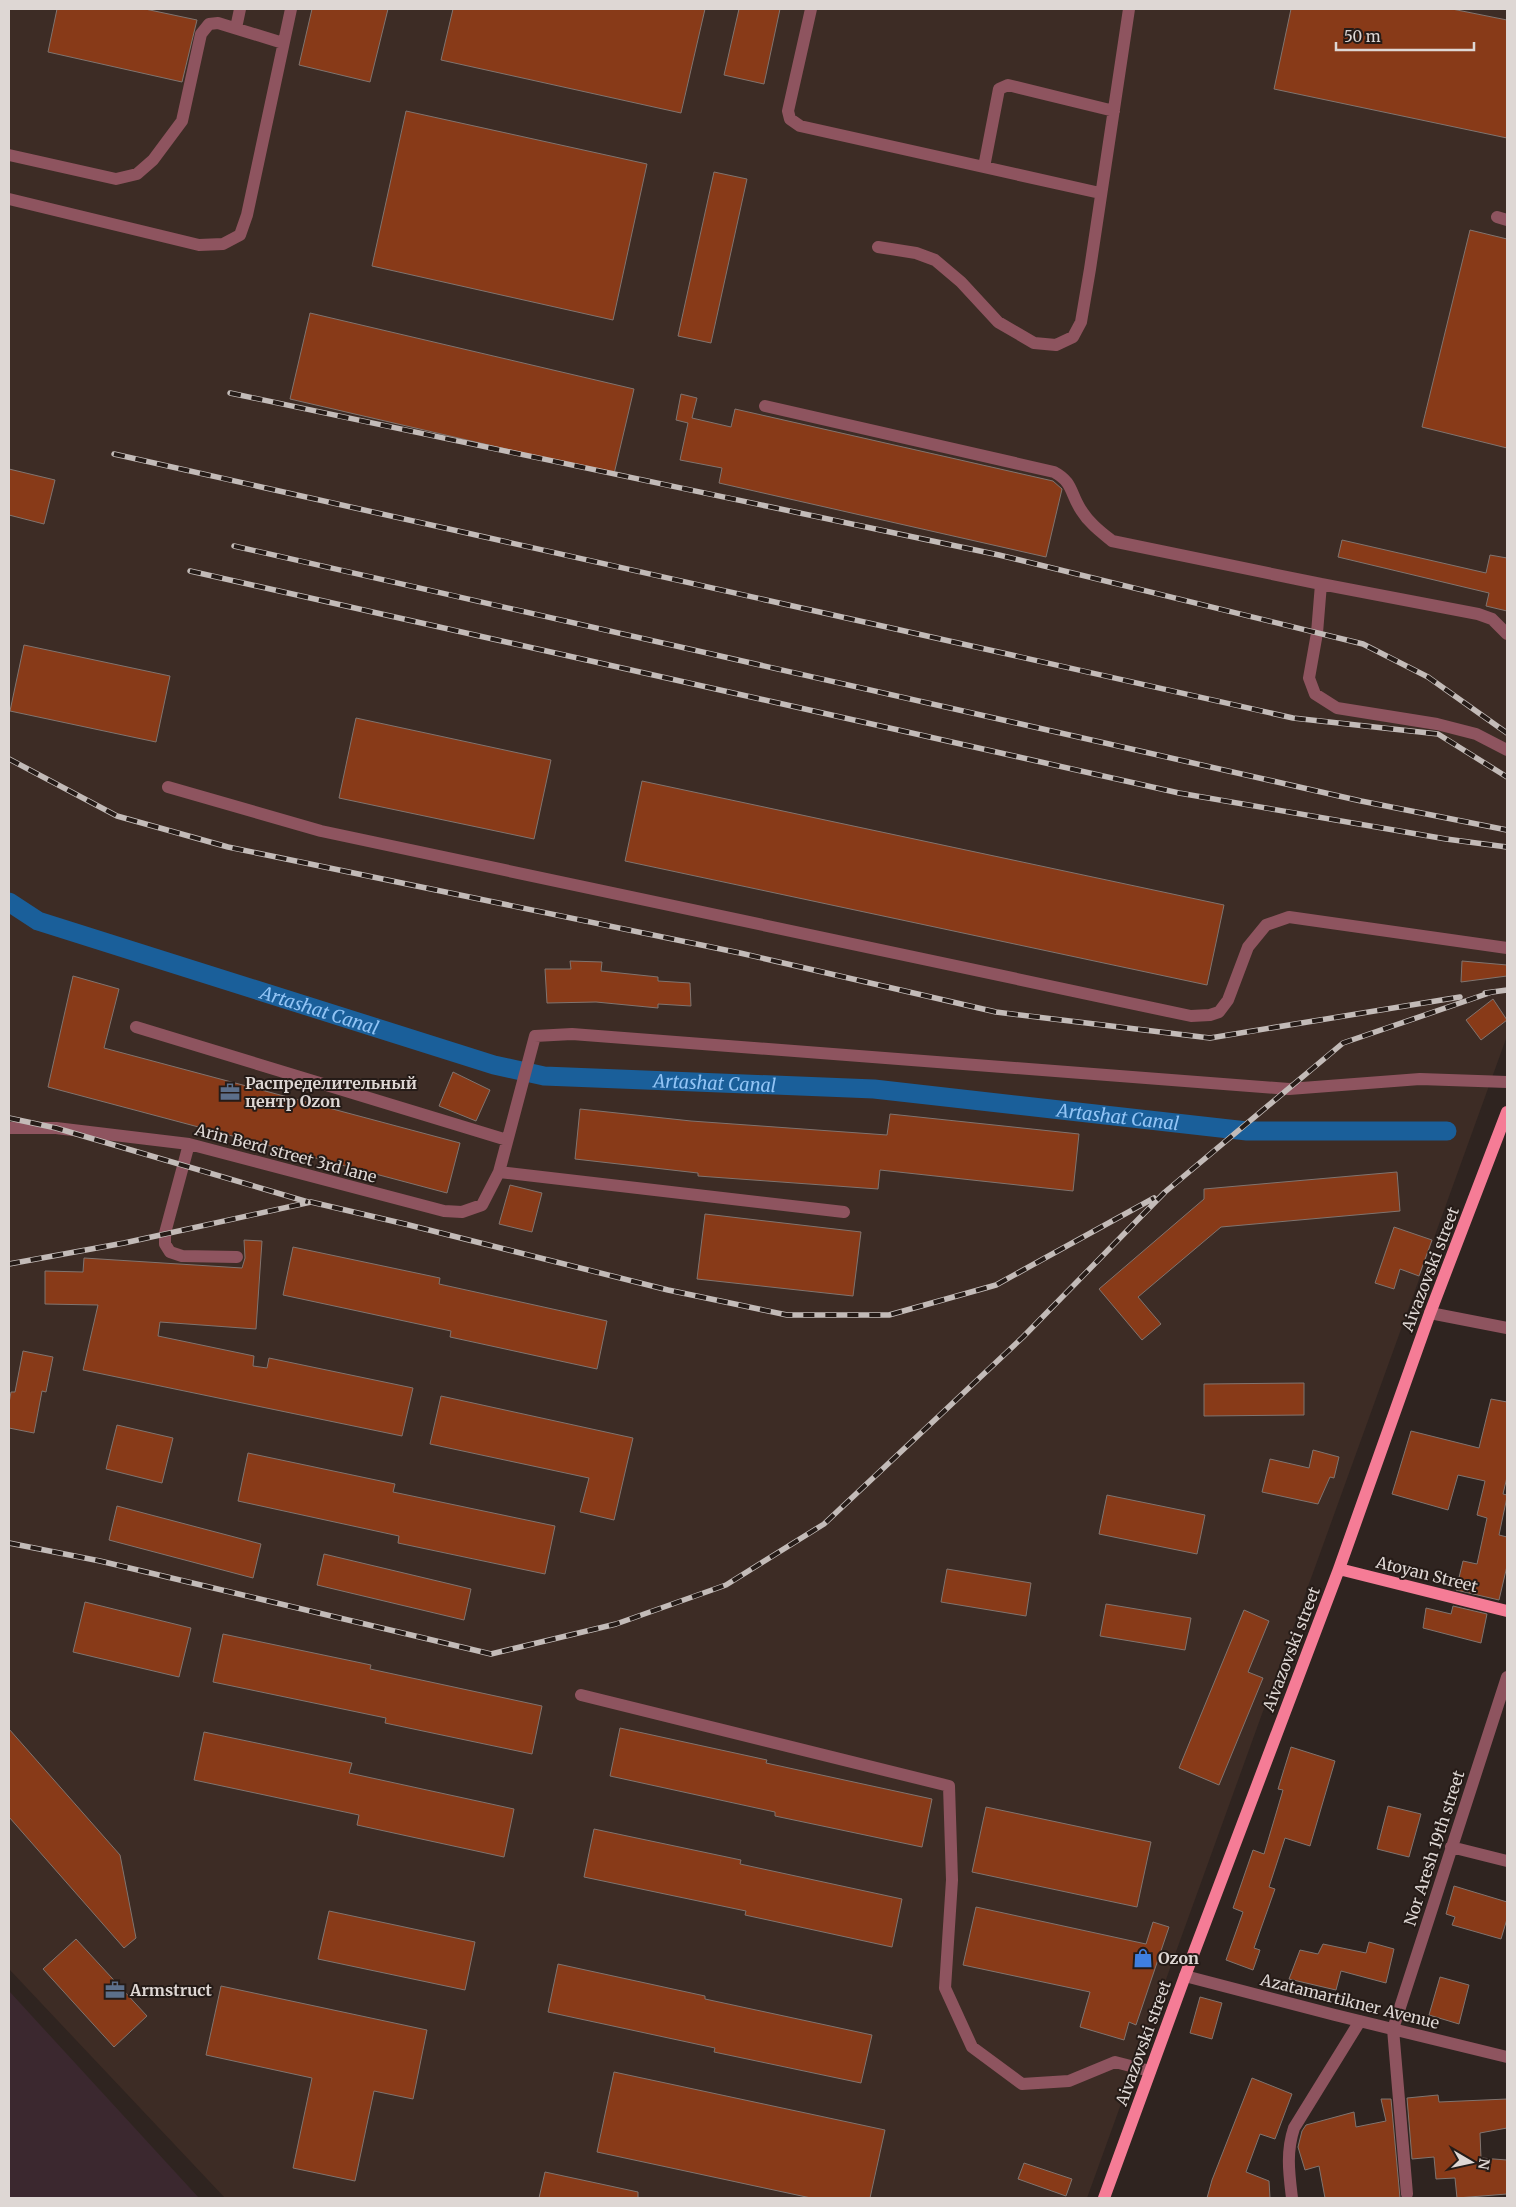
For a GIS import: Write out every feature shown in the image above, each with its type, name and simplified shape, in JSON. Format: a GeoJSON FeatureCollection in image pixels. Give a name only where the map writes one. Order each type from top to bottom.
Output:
{"type":"FeatureCollection","features":[{"type":"Feature","properties":{"kind":"main road","name":"Aivazovski street"},"geometry":{"type":"LineString","coordinates":[[1104,2198],[1185,1976],[1339,1569],[1430,1312],[1507,1112]]}},
{"type":"Feature","properties":{"kind":"main road","name":"Atoyan Street"},"geometry":{"type":"LineString","coordinates":[[1339,1569],[1507,1611]]}},
{"type":"Feature","properties":{"kind":"street"},"geometry":{"type":"LineString","coordinates":[[236,28],[240,9]]}},
{"type":"Feature","properties":{"kind":"street"},"geometry":{"type":"LineString","coordinates":[[9,199],[199,246],[223,244],[240,235],[247,215],[291,9]]}},
{"type":"Feature","properties":{"kind":"street"},"geometry":{"type":"LineString","coordinates":[[811,9],[788,111],[790,120],[800,126],[1100,193]]}},
{"type":"Feature","properties":{"kind":"street"},"geometry":{"type":"LineString","coordinates":[[878,247],[916,253],[935,260],[961,282],[998,322],[1034,343],[1056,345],[1073,337],[1080,322],[1129,9]]}},
{"type":"Feature","properties":{"kind":"street"},"geometry":{"type":"LineString","coordinates":[[9,155],[116,179],[137,174],[153,160],[182,121],[201,34],[209,24],[218,23],[283,43]]}},
{"type":"Feature","properties":{"kind":"street"},"geometry":{"type":"LineString","coordinates":[[984,168],[999,89],[1008,85],[1114,111]]}},
{"type":"Feature","properties":{"kind":"street"},"geometry":{"type":"LineString","coordinates":[[765,406],[1054,472],[1066,479],[1082,512],[1095,528],[1112,541],[1478,614],[1492,618],[1507,634]]}},
{"type":"Feature","properties":{"kind":"street"},"geometry":{"type":"LineString","coordinates":[[1321,584],[1317,633],[1309,678],[1315,694],[1337,708],[1437,724],[1476,734],[1507,750]]}},
{"type":"Feature","properties":{"kind":"street"},"geometry":{"type":"LineString","coordinates":[[168,787],[321,831],[1190,1016],[1210,1015],[1219,1012],[1228,1000],[1248,947],[1266,925],[1290,917],[1507,948]]}},
{"type":"Feature","properties":{"kind":"street"},"geometry":{"type":"LineString","coordinates":[[136,1028],[507,1140]]}},
{"type":"Feature","properties":{"kind":"street","name":"Arin Berd street 3rd lane"},"geometry":{"type":"LineString","coordinates":[[9,1128],[56,1128],[189,1144],[444,1211],[462,1212],[482,1205],[499,1172],[535,1036],[572,1034],[1288,1089],[1420,1079],[1507,1082]]}},
{"type":"Feature","properties":{"kind":"street"},"geometry":{"type":"LineString","coordinates":[[189,1144],[165,1233],[166,1244],[170,1252],[182,1256],[236,1257]]}},
{"type":"Feature","properties":{"kind":"street"},"geometry":{"type":"LineString","coordinates":[[499,1172],[844,1212]]}},
{"type":"Feature","properties":{"kind":"street"},"geometry":{"type":"LineString","coordinates":[[1430,1312],[1507,1328]]}},
{"type":"Feature","properties":{"kind":"street","name":"Nor Aresh 19th street"},"geometry":{"type":"LineString","coordinates":[[1393,2029],[1507,1677]]}},
{"type":"Feature","properties":{"kind":"street"},"geometry":{"type":"LineString","coordinates":[[581,1695],[949,1786],[952,1880],[945,1988],[972,2047],[1022,2084],[1069,2082],[1115,2062],[1150,2071]]}},
{"type":"Feature","properties":{"kind":"street"},"geometry":{"type":"LineString","coordinates":[[1451,1847],[1507,1861]]}},
{"type":"Feature","properties":{"kind":"street","name":"Azatamartikner Avenue"},"geometry":{"type":"LineString","coordinates":[[1185,1976],[1507,2057]]}},
{"type":"Feature","properties":{"kind":"street"},"geometry":{"type":"LineString","coordinates":[[1292,2198],[1287,2158],[1294,2128],[1360,2021]]}},
{"type":"Feature","properties":{"kind":"street"},"geometry":{"type":"LineString","coordinates":[[1393,2029],[1407,2194]]}},
{"type":"Feature","properties":{"kind":"shaded area"},"geometry":{"type":"Polygon","coordinates":[[[9,9],[1507,9],[1507,1036],[1087,2198],[225,2198],[9,1969],[9,9]]]}},
{"type":"Feature","properties":{"kind":"shaded area"},"geometry":{"type":"Polygon","coordinates":[[[9,1991],[199,2198],[9,2198],[9,1991]]]}},
{"type":"Feature","properties":{"kind":"building"},"geometry":{"type":"Polygon","coordinates":[[[57,9],[145,9],[197,20],[182,82],[48,52],[57,9]]]}},
{"type":"Feature","properties":{"kind":"building"},"geometry":{"type":"Polygon","coordinates":[[[312,9],[388,9],[370,82],[299,65],[312,9]]]}},
{"type":"Feature","properties":{"kind":"building"},"geometry":{"type":"Polygon","coordinates":[[[453,9],[705,9],[681,113],[441,60],[453,9]]]}},
{"type":"Feature","properties":{"kind":"building"},"geometry":{"type":"Polygon","coordinates":[[[739,9],[780,9],[764,84],[724,75],[739,9]]]}},
{"type":"Feature","properties":{"kind":"building"},"geometry":{"type":"Polygon","coordinates":[[[1291,9],[1452,9],[1507,20],[1507,138],[1274,89],[1291,9]]]}},
{"type":"Feature","properties":{"kind":"building"},"geometry":{"type":"Polygon","coordinates":[[[406,111],[647,164],[613,320],[372,266],[406,111]]]}},
{"type":"Feature","properties":{"kind":"building"},"geometry":{"type":"Polygon","coordinates":[[[714,172],[747,179],[711,343],[678,336],[714,172]]]}},
{"type":"Feature","properties":{"kind":"building"},"geometry":{"type":"Polygon","coordinates":[[[1470,230],[1507,239],[1507,448],[1422,427],[1470,230]]]}},
{"type":"Feature","properties":{"kind":"building"},"geometry":{"type":"Polygon","coordinates":[[[310,313],[634,389],[614,474],[290,399],[310,313]]]}},
{"type":"Feature","properties":{"kind":"building"},"geometry":{"type":"Polygon","coordinates":[[[681,394],[697,398],[692,418],[731,427],[735,409],[1053,481],[1062,489],[1046,557],[719,483],[722,468],[680,460],[688,423],[676,420],[681,394]]]}},
{"type":"Feature","properties":{"kind":"building"},"geometry":{"type":"Polygon","coordinates":[[[9,469],[55,480],[44,524],[9,515],[9,469]]]}},
{"type":"Feature","properties":{"kind":"building"},"geometry":{"type":"Polygon","coordinates":[[[1342,540],[1486,573],[1490,555],[1507,558],[1507,611],[1486,606],[1489,593],[1338,557],[1342,540]]]}},
{"type":"Feature","properties":{"kind":"building"},"geometry":{"type":"Polygon","coordinates":[[[24,645],[170,676],[156,742],[10,711],[24,645]]]}},
{"type":"Feature","properties":{"kind":"building"},"geometry":{"type":"Polygon","coordinates":[[[356,718],[551,760],[534,839],[339,798],[356,718]]]}},
{"type":"Feature","properties":{"kind":"building"},"geometry":{"type":"Polygon","coordinates":[[[642,781],[1224,905],[1207,985],[625,861],[642,781]]]}},
{"type":"Feature","properties":{"kind":"building"},"geometry":{"type":"Polygon","coordinates":[[[570,961],[602,962],[601,971],[658,977],[658,981],[690,983],[691,1006],[658,1004],[658,1008],[596,1002],[547,1003],[545,969],[571,969],[570,961]]]}},
{"type":"Feature","properties":{"kind":"building"},"geometry":{"type":"Polygon","coordinates":[[[1462,961],[1507,965],[1507,976],[1461,982],[1462,961]]]}},
{"type":"Feature","properties":{"kind":"building"},"geometry":{"type":"Polygon","coordinates":[[[73,976],[119,989],[104,1048],[460,1143],[447,1193],[48,1087],[73,976]]]}},
{"type":"Feature","properties":{"kind":"building"},"geometry":{"type":"Polygon","coordinates":[[[1493,999],[1507,1020],[1481,1040],[1466,1020],[1493,999]]]}},
{"type":"Feature","properties":{"kind":"building"},"geometry":{"type":"Polygon","coordinates":[[[453,1072],[490,1090],[476,1121],[439,1106],[453,1072]]]}},
{"type":"Feature","properties":{"kind":"building"},"geometry":{"type":"Polygon","coordinates":[[[580,1109],[691,1121],[887,1135],[890,1114],[1079,1134],[1073,1191],[880,1170],[878,1189],[698,1176],[698,1173],[575,1159],[580,1109]]]}},
{"type":"Feature","properties":{"kind":"building"},"geometry":{"type":"Polygon","coordinates":[[[1397,1172],[1400,1211],[1221,1227],[1138,1297],[1161,1324],[1142,1340],[1099,1289],[1204,1199],[1204,1189],[1397,1172]]]}},
{"type":"Feature","properties":{"kind":"building"},"geometry":{"type":"Polygon","coordinates":[[[510,1185],[542,1193],[532,1232],[499,1224],[510,1185]]]}},
{"type":"Feature","properties":{"kind":"building"},"geometry":{"type":"Polygon","coordinates":[[[705,1214],[861,1232],[853,1296],[697,1279],[705,1214]]]}},
{"type":"Feature","properties":{"kind":"building"},"geometry":{"type":"Polygon","coordinates":[[[1394,1227],[1432,1240],[1419,1276],[1400,1269],[1394,1289],[1375,1283],[1394,1227]]]}},
{"type":"Feature","properties":{"kind":"building"},"geometry":{"type":"Polygon","coordinates":[[[244,1240],[262,1241],[256,1329],[160,1322],[158,1336],[254,1356],[253,1366],[267,1368],[269,1358],[413,1388],[402,1436],[83,1370],[98,1305],[45,1304],[45,1271],[83,1272],[84,1258],[242,1268],[245,1258],[244,1240]]]}},
{"type":"Feature","properties":{"kind":"building"},"geometry":{"type":"Polygon","coordinates":[[[293,1247],[440,1278],[439,1284],[607,1321],[597,1369],[450,1337],[451,1331],[283,1295],[293,1247]]]}},
{"type":"Feature","properties":{"kind":"building"},"geometry":{"type":"Polygon","coordinates":[[[23,1351],[53,1357],[46,1392],[42,1391],[34,1433],[9,1428],[11,1392],[15,1392],[23,1351]]]}},
{"type":"Feature","properties":{"kind":"building"},"geometry":{"type":"Polygon","coordinates":[[[1304,1383],[1304,1415],[1204,1416],[1204,1384],[1304,1383]]]}},
{"type":"Feature","properties":{"kind":"building"},"geometry":{"type":"Polygon","coordinates":[[[441,1396],[633,1438],[614,1520],[580,1512],[589,1478],[430,1444],[441,1396]]]}},
{"type":"Feature","properties":{"kind":"building"},"geometry":{"type":"Polygon","coordinates":[[[1491,1399],[1507,1402],[1507,1477],[1503,1494],[1507,1495],[1507,1497],[1499,1535],[1507,1537],[1507,1566],[1499,1600],[1456,1590],[1463,1561],[1477,1564],[1487,1518],[1477,1515],[1485,1481],[1458,1475],[1448,1510],[1392,1494],[1411,1431],[1479,1448],[1491,1399]]]}},
{"type":"Feature","properties":{"kind":"building"},"geometry":{"type":"Polygon","coordinates":[[[117,1425],[173,1438],[162,1483],[106,1469],[117,1425]]]}},
{"type":"Feature","properties":{"kind":"building"},"geometry":{"type":"Polygon","coordinates":[[[1313,1450],[1339,1457],[1334,1478],[1330,1477],[1318,1504],[1262,1492],[1270,1459],[1309,1468],[1313,1450]]]}},
{"type":"Feature","properties":{"kind":"building"},"geometry":{"type":"Polygon","coordinates":[[[248,1453],[395,1484],[393,1492],[555,1526],[545,1574],[398,1543],[399,1536],[238,1501],[248,1453]]]}},
{"type":"Feature","properties":{"kind":"building"},"geometry":{"type":"Polygon","coordinates":[[[1107,1495],[1205,1515],[1197,1554],[1099,1534],[1107,1495]]]}},
{"type":"Feature","properties":{"kind":"building"},"geometry":{"type":"Polygon","coordinates":[[[117,1506],[261,1544],[253,1578],[109,1540],[117,1506]]]}},
{"type":"Feature","properties":{"kind":"building"},"geometry":{"type":"Polygon","coordinates":[[[324,1554],[471,1589],[464,1620],[317,1585],[324,1554]]]}},
{"type":"Feature","properties":{"kind":"building"},"geometry":{"type":"Polygon","coordinates":[[[947,1569],[1031,1583],[1026,1616],[941,1602],[947,1569]]]}},
{"type":"Feature","properties":{"kind":"building"},"geometry":{"type":"Polygon","coordinates":[[[85,1602],[191,1628],[179,1677],[73,1652],[85,1602]]]}},
{"type":"Feature","properties":{"kind":"building"},"geometry":{"type":"Polygon","coordinates":[[[1106,1604],[1191,1618],[1185,1650],[1100,1636],[1106,1604]]]}},
{"type":"Feature","properties":{"kind":"building"},"geometry":{"type":"Polygon","coordinates":[[[1453,1606],[1487,1614],[1481,1643],[1423,1628],[1426,1608],[1451,1614],[1453,1606]]]}},
{"type":"Feature","properties":{"kind":"building"},"geometry":{"type":"Polygon","coordinates":[[[1244,1610],[1269,1621],[1248,1672],[1263,1678],[1219,1785],[1179,1768],[1244,1610]]]}},
{"type":"Feature","properties":{"kind":"building"},"geometry":{"type":"Polygon","coordinates":[[[223,1634],[371,1665],[370,1669],[542,1706],[532,1754],[385,1723],[386,1718],[213,1682],[223,1634]]]}},
{"type":"Feature","properties":{"kind":"building"},"geometry":{"type":"Polygon","coordinates":[[[620,1728],[767,1760],[766,1763],[932,1799],[922,1847],[775,1816],[775,1812],[610,1776],[620,1728]]]}},
{"type":"Feature","properties":{"kind":"building"},"geometry":{"type":"Polygon","coordinates":[[[9,1729],[120,1855],[136,1938],[124,1948],[9,1817],[9,1729]]]}},
{"type":"Feature","properties":{"kind":"building"},"geometry":{"type":"Polygon","coordinates":[[[204,1732],[352,1763],[349,1773],[514,1809],[504,1857],[357,1825],[359,1815],[194,1780],[204,1732]]]}},
{"type":"Feature","properties":{"kind":"building"},"geometry":{"type":"Polygon","coordinates":[[[1291,1747],[1335,1761],[1310,1846],[1285,1838],[1269,1887],[1275,1889],[1254,1948],[1260,1950],[1253,1970],[1226,1960],[1243,1912],[1233,1908],[1253,1850],[1264,1854],[1283,1790],[1278,1789],[1291,1747]]]}},
{"type":"Feature","properties":{"kind":"building"},"geometry":{"type":"Polygon","coordinates":[[[1388,1806],[1421,1814],[1409,1857],[1377,1849],[1388,1806]]]}},
{"type":"Feature","properties":{"kind":"building"},"geometry":{"type":"Polygon","coordinates":[[[986,1807],[1151,1842],[1137,1907],[972,1872],[986,1807]]]}},
{"type":"Feature","properties":{"kind":"building"},"geometry":{"type":"Polygon","coordinates":[[[594,1829],[741,1860],[740,1864],[902,1899],[892,1947],[745,1915],[746,1911],[584,1877],[594,1829]]]}},
{"type":"Feature","properties":{"kind":"building"},"geometry":{"type":"Polygon","coordinates":[[[1454,1886],[1507,1902],[1507,1919],[1501,1939],[1452,1925],[1455,1917],[1446,1914],[1454,1886]]]}},
{"type":"Feature","properties":{"kind":"building"},"geometry":{"type":"Polygon","coordinates":[[[976,1907],[1146,1944],[1153,1922],[1169,1927],[1136,2025],[1129,2022],[1124,2040],[1080,2027],[1090,1992],[963,1965],[976,1907]]]}},
{"type":"Feature","properties":{"kind":"building"},"geometry":{"type":"Polygon","coordinates":[[[329,1911],[475,1942],[465,1990],[318,1959],[329,1911]]]}},
{"type":"Feature","properties":{"kind":"building"},"geometry":{"type":"Polygon","coordinates":[[[76,1939],[147,2016],[114,2047],[43,1969],[76,1939]]]}},
{"type":"Feature","properties":{"kind":"building"},"geometry":{"type":"Polygon","coordinates":[[[1369,1942],[1394,1949],[1386,1983],[1341,1971],[1336,1990],[1289,1979],[1300,1950],[1318,1954],[1323,1944],[1366,1953],[1369,1942]]]}},
{"type":"Feature","properties":{"kind":"building"},"geometry":{"type":"Polygon","coordinates":[[[558,1964],[705,1996],[705,1999],[872,2035],[861,2083],[714,2052],[715,2048],[548,2012],[558,1964]]]}},
{"type":"Feature","properties":{"kind":"building"},"geometry":{"type":"Polygon","coordinates":[[[1440,1977],[1469,1985],[1459,2024],[1429,2015],[1440,1977]]]}},
{"type":"Feature","properties":{"kind":"building"},"geometry":{"type":"Polygon","coordinates":[[[221,1986],[427,2030],[413,2099],[374,2091],[355,2181],[293,2168],[312,2078],[206,2055],[221,1986]]]}},
{"type":"Feature","properties":{"kind":"building"},"geometry":{"type":"Polygon","coordinates":[[[1200,1997],[1222,2003],[1212,2039],[1190,2033],[1200,1997]]]}},
{"type":"Feature","properties":{"kind":"building"},"geometry":{"type":"Polygon","coordinates":[[[614,2072],[885,2130],[870,2198],[811,2198],[597,2152],[614,2072]]]}},
{"type":"Feature","properties":{"kind":"building"},"geometry":{"type":"Polygon","coordinates":[[[1252,2078],[1292,2094],[1275,2139],[1260,2134],[1246,2172],[1269,2181],[1270,2198],[1207,2198],[1212,2180],[1252,2078]]]}},
{"type":"Feature","properties":{"kind":"building"},"geometry":{"type":"Polygon","coordinates":[[[1438,2095],[1439,2102],[1507,2099],[1507,2128],[1480,2133],[1481,2158],[1507,2160],[1507,2194],[1457,2198],[1455,2178],[1436,2179],[1434,2157],[1412,2159],[1407,2098],[1438,2095]]]}},
{"type":"Feature","properties":{"kind":"building"},"geometry":{"type":"Polygon","coordinates":[[[1381,2099],[1391,2099],[1400,2198],[1325,2198],[1319,2166],[1305,2170],[1298,2147],[1302,2131],[1306,2125],[1354,2112],[1356,2127],[1386,2121],[1381,2099]]]}},
{"type":"Feature","properties":{"kind":"building"},"geometry":{"type":"Polygon","coordinates":[[[1024,2163],[1072,2179],[1066,2196],[1018,2179],[1024,2163]]]}},
{"type":"Feature","properties":{"kind":"building"},"geometry":{"type":"Polygon","coordinates":[[[545,2172],[638,2192],[638,2198],[539,2198],[545,2172]]]}},
{"type":"Feature","properties":{"kind":"waterway","name":"Artashat Canal"},"geometry":{"type":"LineString","coordinates":[[9,902],[38,921],[494,1065],[544,1076],[874,1089],[1247,1131],[1447,1131]]}},
{"type":"Feature","properties":{"kind":"railway"},"geometry":{"type":"LineString","coordinates":[[230,393],[999,555],[1363,644],[1428,677],[1507,733]]}},
{"type":"Feature","properties":{"kind":"railway"},"geometry":{"type":"LineString","coordinates":[[114,454],[1293,718],[1438,734],[1507,777]]}},
{"type":"Feature","properties":{"kind":"railway"},"geometry":{"type":"LineString","coordinates":[[234,546],[1361,801],[1507,830]]}},
{"type":"Feature","properties":{"kind":"railway"},"geometry":{"type":"LineString","coordinates":[[190,571],[1179,793],[1446,839],[1507,847]]}},
{"type":"Feature","properties":{"kind":"railway"},"geometry":{"type":"LineString","coordinates":[[9,759],[117,816],[228,847],[740,953],[996,1012],[1210,1038],[1460,997]]}},
{"type":"Feature","properties":{"kind":"railway"},"geometry":{"type":"LineString","coordinates":[[1485,993],[1507,990]]}},
{"type":"Feature","properties":{"kind":"railway"},"geometry":{"type":"LineString","coordinates":[[9,1543],[100,1561],[491,1654],[616,1624],[726,1585],[824,1524],[1023,1337],[1165,1192],[1343,1043],[1492,992]]}},
{"type":"Feature","properties":{"kind":"railway"},"geometry":{"type":"LineString","coordinates":[[9,1118],[56,1128],[308,1202]]}},
{"type":"Feature","properties":{"kind":"railway"},"geometry":{"type":"LineString","coordinates":[[9,1264],[124,1243],[311,1202],[668,1290],[787,1315],[889,1315],[996,1285],[1154,1198]]}},
{"type":"Feature","properties":{"kind":"place","name":"Распределительный центр Ozon"},"geometry":{"type":"Point","coordinates":[230,1092]}},
{"type":"Feature","properties":{"kind":"place","name":"Ozon"},"geometry":{"type":"Point","coordinates":[1143,1958]}},
{"type":"Feature","properties":{"kind":"place","name":"Armstruct"},"geometry":{"type":"Point","coordinates":[115,1990]}}]}
